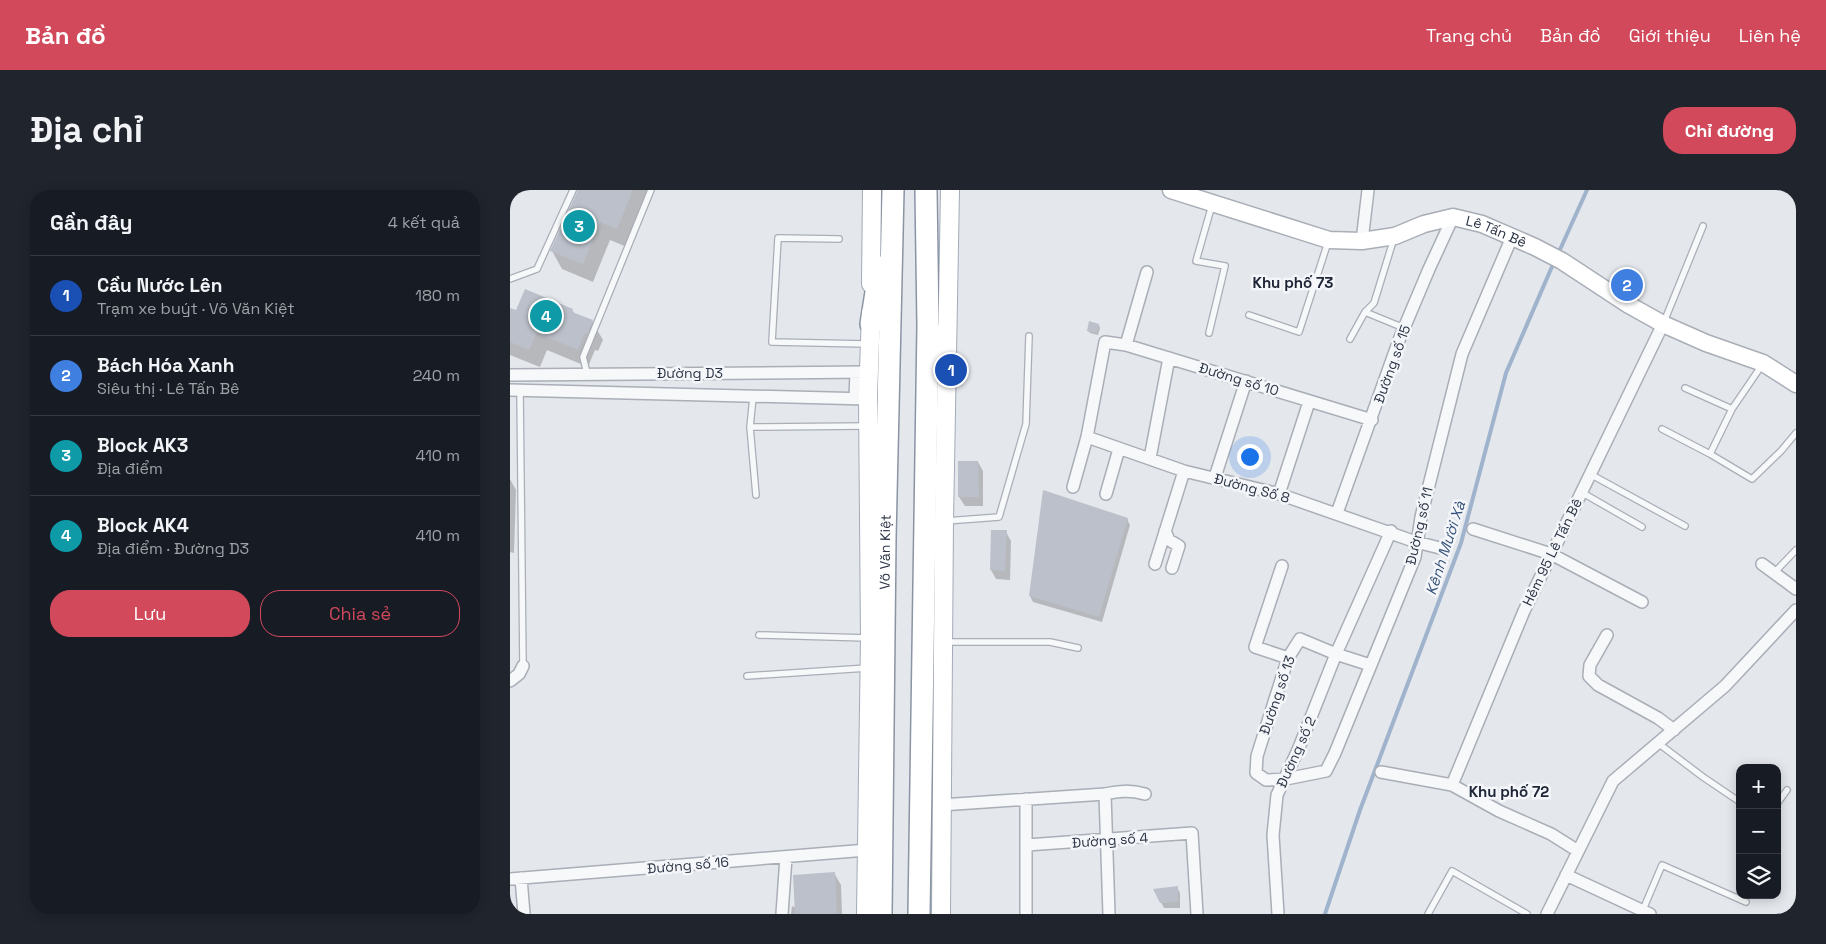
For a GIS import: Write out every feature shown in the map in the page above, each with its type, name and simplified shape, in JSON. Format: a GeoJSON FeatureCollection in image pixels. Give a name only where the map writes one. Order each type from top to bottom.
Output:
{"type":"FeatureCollection","features":[{"type":"Feature","properties":{"kind":"highway"},"geometry":{"type":"LineString","coordinates":[[870,334],[893,190]]}},
{"type":"Feature","properties":{"kind":"highway","name":"Võ Văn Kiệt"},"geometry":{"type":"LineString","coordinates":[[881,914],[884,538],[893,190]]}},
{"type":"Feature","properties":{"kind":"highway"},"geometry":{"type":"LineString","coordinates":[[919,914],[928,325],[926,190]]}},
{"type":"Feature","properties":{"kind":"highway"},"geometry":{"type":"LineString","coordinates":[[928,325],[946,368]]}},
{"type":"Feature","properties":{"kind":"main road","name":"Võ Văn Kiệt"},"geometry":{"type":"LineString","coordinates":[[866,914],[870,638],[868,426],[862,399],[862,372],[870,334],[872,190]]}},
{"type":"Feature","properties":{"kind":"main road"},"geometry":{"type":"LineString","coordinates":[[941,914],[940,805],[950,190]]}},
{"type":"Feature","properties":{"kind":"street"},"geometry":{"type":"LineString","coordinates":[[1362,240],[1368,190]]}},
{"type":"Feature","properties":{"kind":"street","name":"Lê Tấn Bê"},"geometry":{"type":"LineString","coordinates":[[1181,191],[1212,203],[1329,240],[1362,240],[1395,236],[1424,224],[1453,218],[1482,224],[1562,261],[1629,305],[1663,324],[1706,343],[1763,363],[1796,384]]}},
{"type":"Feature","properties":{"kind":"street","name":"Đường số 15"},"geometry":{"type":"LineString","coordinates":[[1337,513],[1404,328],[1429,268],[1453,218]]}},
{"type":"Feature","properties":{"kind":"street","name":"Đường số 11"},"geometry":{"type":"LineString","coordinates":[[1286,779],[1326,771],[1335,753],[1415,557],[1421,517],[1462,354],[1512,237]]}},
{"type":"Feature","properties":{"kind":"street"},"geometry":{"type":"LineString","coordinates":[[1126,345],[1147,272]]}},
{"type":"Feature","properties":{"kind":"street","name":"Hẻm 95 Lê Tấn Bê"},"geometry":{"type":"LineString","coordinates":[[1452,785],[1524,611],[1663,324]]}},
{"type":"Feature","properties":{"kind":"street","name":"Đường số 10"},"geometry":{"type":"LineString","coordinates":[[1087,437],[1105,342],[1126,345],[1372,420]]}},
{"type":"Feature","properties":{"kind":"street"},"geometry":{"type":"LineString","coordinates":[[1150,458],[1170,358]]}},
{"type":"Feature","properties":{"kind":"street","name":"Đường D3"},"geometry":{"type":"LineString","coordinates":[[510,375],[862,372]]}},
{"type":"Feature","properties":{"kind":"street"},"geometry":{"type":"LineString","coordinates":[[1215,477],[1246,381]]}},
{"type":"Feature","properties":{"kind":"street","name":"Đường D3"},"geometry":{"type":"LineString","coordinates":[[515,390],[862,399]]}},
{"type":"Feature","properties":{"kind":"street"},"geometry":{"type":"LineString","coordinates":[[1279,494],[1309,402]]}},
{"type":"Feature","properties":{"kind":"street"},"geometry":{"type":"LineString","coordinates":[[1074,487],[1087,437]]}},
{"type":"Feature","properties":{"kind":"street","name":"Đường Số 8"},"geometry":{"type":"LineString","coordinates":[[1087,437],[1184,470],[1279,494],[1391,531],[1416,542],[1440,548]]}},
{"type":"Feature","properties":{"kind":"street"},"geometry":{"type":"LineString","coordinates":[[1106,494],[1119,449]]}},
{"type":"Feature","properties":{"kind":"street"},"geometry":{"type":"LineString","coordinates":[[1155,564],[1184,470]]}},
{"type":"Feature","properties":{"kind":"street"},"geometry":{"type":"LineString","coordinates":[[1473,529],[1551,554],[1642,602]]}},
{"type":"Feature","properties":{"kind":"street"},"geometry":{"type":"LineString","coordinates":[[1370,665],[1336,654],[1391,531]]}},
{"type":"Feature","properties":{"kind":"street"},"geometry":{"type":"LineString","coordinates":[[1165,532],[1169,540],[1179,546],[1172,568]]}},
{"type":"Feature","properties":{"kind":"street"},"geometry":{"type":"LineString","coordinates":[[1762,564],[1796,589]]}},
{"type":"Feature","properties":{"kind":"street"},"geometry":{"type":"LineString","coordinates":[[1282,566],[1255,646],[1288,658]]}},
{"type":"Feature","properties":{"kind":"street"},"geometry":{"type":"LineString","coordinates":[[1547,914],[1613,781],[1725,686],[1796,610]]}},
{"type":"Feature","properties":{"kind":"street"},"geometry":{"type":"LineString","coordinates":[[1607,635],[1590,665],[1589,676],[1598,685],[1658,718],[1674,730]]}},
{"type":"Feature","properties":{"kind":"street","name":"Đường số 13"},"geometry":{"type":"LineString","coordinates":[[1286,779],[1266,780],[1256,773],[1257,756],[1288,658],[1300,639],[1336,654]]}},
{"type":"Feature","properties":{"kind":"street","name":"Đường số 2"},"geometry":{"type":"LineString","coordinates":[[1278,914],[1274,835],[1277,795],[1286,779],[1336,654]]}},
{"type":"Feature","properties":{"kind":"street"},"geometry":{"type":"LineString","coordinates":[[510,681],[519,674],[523,666]]}},
{"type":"Feature","properties":{"kind":"street"},"geometry":{"type":"LineString","coordinates":[[1381,772],[1452,785],[1499,810],[1551,834],[1578,851]]}},
{"type":"Feature","properties":{"kind":"street"},"geometry":{"type":"LineString","coordinates":[[940,805],[1105,794],[1122,791],[1145,794]]}},
{"type":"Feature","properties":{"kind":"street"},"geometry":{"type":"LineString","coordinates":[[1105,794],[1109,914]]}},
{"type":"Feature","properties":{"kind":"street"},"geometry":{"type":"LineString","coordinates":[[1026,799],[1026,914]]}},
{"type":"Feature","properties":{"kind":"street","name":"Đường số 4"},"geometry":{"type":"LineString","coordinates":[[1027,845],[1106,841],[1192,833],[1197,914]]}},
{"type":"Feature","properties":{"kind":"street","name":"Đường số 16"},"geometry":{"type":"LineString","coordinates":[[516,879],[867,850]]}},
{"type":"Feature","properties":{"kind":"street"},"geometry":{"type":"LineString","coordinates":[[782,914],[786,857]]}},
{"type":"Feature","properties":{"kind":"street"},"geometry":{"type":"LineString","coordinates":[[1566,875],[1645,913]]}},
{"type":"Feature","properties":{"kind":"street"},"geometry":{"type":"LineString","coordinates":[[516,879],[524,914]]}},
{"type":"Feature","properties":{"kind":"lane"},"geometry":{"type":"LineString","coordinates":[[510,279],[537,268],[573,190]]}},
{"type":"Feature","properties":{"kind":"lane"},"geometry":{"type":"LineString","coordinates":[[588,373],[583,357],[651,190]]}},
{"type":"Feature","properties":{"kind":"lane"},"geometry":{"type":"LineString","coordinates":[[1209,333],[1225,266],[1196,261],[1212,203]]}},
{"type":"Feature","properties":{"kind":"lane"},"geometry":{"type":"LineString","coordinates":[[1663,324],[1703,226]]}},
{"type":"Feature","properties":{"kind":"lane"},"geometry":{"type":"LineString","coordinates":[[1350,339],[1365,312],[1374,303],[1395,236]]}},
{"type":"Feature","properties":{"kind":"lane"},"geometry":{"type":"LineString","coordinates":[[839,239],[778,238],[772,342],[870,334]]}},
{"type":"Feature","properties":{"kind":"lane"},"geometry":{"type":"LineString","coordinates":[[1249,315],[1299,332],[1329,240]]}},
{"type":"Feature","properties":{"kind":"lane"},"geometry":{"type":"LineString","coordinates":[[1365,312],[1404,328]]}},
{"type":"Feature","properties":{"kind":"lane"},"geometry":{"type":"LineString","coordinates":[[944,521],[999,517],[1026,424],[1029,336]]}},
{"type":"Feature","properties":{"kind":"lane"},"geometry":{"type":"LineString","coordinates":[[1710,454],[1732,409],[1763,363]]}},
{"type":"Feature","properties":{"kind":"lane"},"geometry":{"type":"LineString","coordinates":[[1685,388],[1732,409]]}},
{"type":"Feature","properties":{"kind":"lane"},"geometry":{"type":"LineString","coordinates":[[515,390],[523,666]]}},
{"type":"Feature","properties":{"kind":"lane"},"geometry":{"type":"LineString","coordinates":[[752,397],[750,427],[756,495]]}},
{"type":"Feature","properties":{"kind":"lane"},"geometry":{"type":"LineString","coordinates":[[750,427],[868,426]]}},
{"type":"Feature","properties":{"kind":"lane"},"geometry":{"type":"LineString","coordinates":[[1662,430],[1710,454],[1752,480],[1796,433]]}},
{"type":"Feature","properties":{"kind":"lane"},"geometry":{"type":"LineString","coordinates":[[1590,474],[1685,526]]}},
{"type":"Feature","properties":{"kind":"lane"},"geometry":{"type":"LineString","coordinates":[[1581,492],[1642,527]]}},
{"type":"Feature","properties":{"kind":"lane"},"geometry":{"type":"LineString","coordinates":[[1774,573],[1796,550]]}},
{"type":"Feature","properties":{"kind":"lane"},"geometry":{"type":"LineString","coordinates":[[759,635],[870,638]]}},
{"type":"Feature","properties":{"kind":"lane"},"geometry":{"type":"LineString","coordinates":[[943,642],[1050,642],[1078,648]]}},
{"type":"Feature","properties":{"kind":"lane"},"geometry":{"type":"LineString","coordinates":[[747,676],[869,668]]}},
{"type":"Feature","properties":{"kind":"lane"},"geometry":{"type":"LineString","coordinates":[[1658,743],[1702,777],[1736,799]]}},
{"type":"Feature","properties":{"kind":"lane"},"geometry":{"type":"LineString","coordinates":[[1781,798],[1787,790]]}},
{"type":"Feature","properties":{"kind":"lane"},"geometry":{"type":"LineString","coordinates":[[1645,913],[1662,865],[1746,902]]}},
{"type":"Feature","properties":{"kind":"lane"},"geometry":{"type":"LineString","coordinates":[[1428,914],[1452,871],[1527,914]]}},
{"type":"Feature","properties":{"kind":"building"},"geometry":{"type":"Polygon","coordinates":[[[578,190],[633,190],[617,229],[600,222],[583,264],[550,251],[578,190]]]}},
{"type":"Feature","properties":{"kind":"building"},"geometry":{"type":"Polygon","coordinates":[[[525,289],[573,309],[572,312],[593,320],[578,350],[537,333],[529,350],[510,342],[510,308],[516,310],[525,289]]]}},
{"type":"Feature","properties":{"kind":"building"},"geometry":{"type":"Polygon","coordinates":[[[1089,321],[1099,324],[1097,333],[1087,331],[1089,321]]]}},
{"type":"Feature","properties":{"kind":"building"},"geometry":{"type":"Polygon","coordinates":[[[958,461],[978,461],[979,497],[958,497],[958,461]]]}},
{"type":"Feature","properties":{"kind":"building"},"geometry":{"type":"Polygon","coordinates":[[[1043,490],[1128,518],[1099,617],[1029,596],[1043,490]]]}},
{"type":"Feature","properties":{"kind":"building"},"geometry":{"type":"Polygon","coordinates":[[[991,530],[1007,530],[1005,571],[990,570],[991,530]]]}},
{"type":"Feature","properties":{"kind":"building"},"geometry":{"type":"Polygon","coordinates":[[[835,872],[837,914],[795,914],[793,875],[835,872]]]}},
{"type":"Feature","properties":{"kind":"building"},"geometry":{"type":"Polygon","coordinates":[[[1178,886],[1178,902],[1160,903],[1153,889],[1178,886]]]}},
{"type":"Feature","properties":{"kind":"waterway","name":"Kênh Mười Xà"},"geometry":{"type":"LineString","coordinates":[[1558,254],[1587,190]]}},
{"type":"Feature","properties":{"kind":"waterway","name":"Kênh Mười Xà"},"geometry":{"type":"LineString","coordinates":[[1325,914],[1360,810],[1461,543],[1506,373],[1554,262]]}},
{"type":"Feature","properties":{"kind":"place","name":"Block AK3"},"geometry":{"type":"Point","coordinates":[579,226]}},
{"type":"Feature","properties":{"kind":"place","name":"Bách Hóa Xanh"},"geometry":{"type":"Point","coordinates":[1627,285]}},
{"type":"Feature","properties":{"kind":"place","name":"Block AK4"},"geometry":{"type":"Point","coordinates":[546,316]}},
{"type":"Feature","properties":{"kind":"place","name":"Cầu Nước Lên"},"geometry":{"type":"Point","coordinates":[951,370]}},
{"type":"Feature","properties":{"kind":"district","name":"Khu phố 73"},"geometry":{"type":"Point","coordinates":[1293,282]}},
{"type":"Feature","properties":{"kind":"district","name":"Khu phố 72"},"geometry":{"type":"Point","coordinates":[1509,791]}}]}
